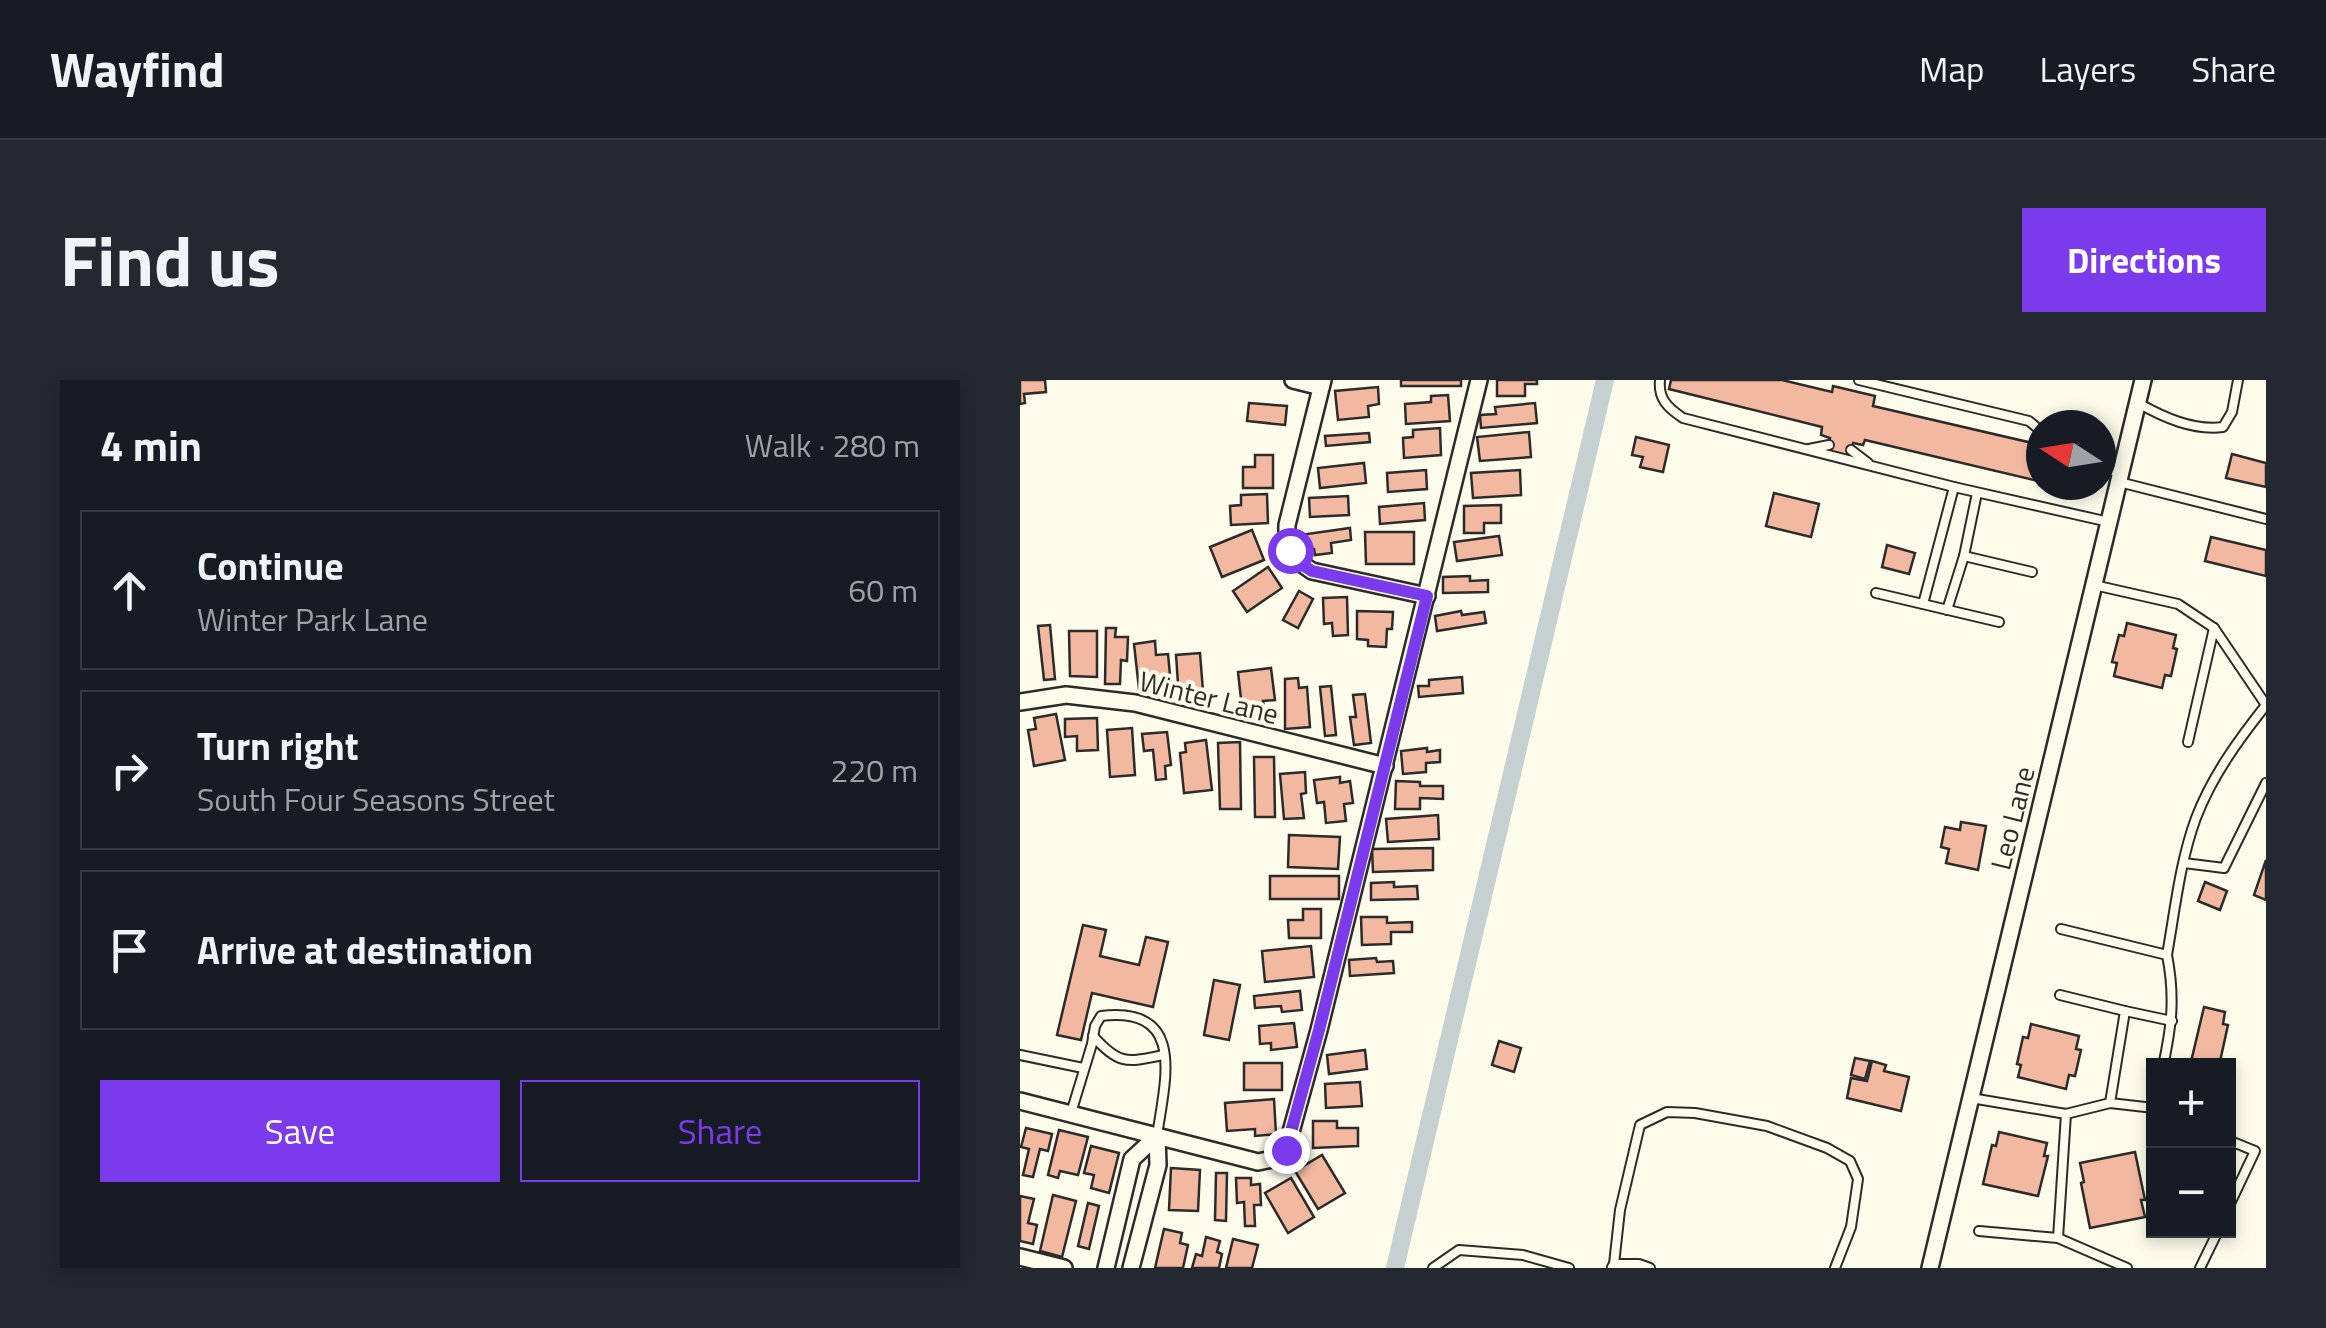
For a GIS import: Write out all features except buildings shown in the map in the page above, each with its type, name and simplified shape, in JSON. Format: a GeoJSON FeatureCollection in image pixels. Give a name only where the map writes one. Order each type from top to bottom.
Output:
{"type":"FeatureCollection","features":[{"type":"Feature","properties":{"kind":"street"},"geometry":{"type":"LineString","coordinates":[[1294,380],[1322,384],[1286,526],[1290,550],[1312,571],[1427,596]]}},
{"type":"Feature","properties":{"kind":"street"},"geometry":{"type":"LineString","coordinates":[[1020,1101],[1258,1162],[1277,1158],[1286,1150],[1479,380]]}},
{"type":"Feature","properties":{"kind":"street","name":"Leo Lane"},"geometry":{"type":"LineString","coordinates":[[1930,1268],[2143,380]]}},
{"type":"Feature","properties":{"kind":"street","name":"Winter Lane"},"geometry":{"type":"LineString","coordinates":[[1020,702],[1066,696],[1108,698],[1384,766]]}},
{"type":"Feature","properties":{"kind":"street"},"geometry":{"type":"LineString","coordinates":[[1106,1268],[1132,1159],[1157,1136]]}},
{"type":"Feature","properties":{"kind":"street"},"geometry":{"type":"LineString","coordinates":[[1132,1268],[1158,1164],[1157,1136]]}},
{"type":"Feature","properties":{"kind":"street"},"geometry":{"type":"LineString","coordinates":[[1020,1257],[1064,1268]]}},
{"type":"Feature","properties":{"kind":"lane"},"geometry":{"type":"LineString","coordinates":[[1660,380],[1662,398],[1682,418],[2109,522]]}},
{"type":"Feature","properties":{"kind":"lane"},"geometry":{"type":"LineString","coordinates":[[1859,380],[2026,420]]}},
{"type":"Feature","properties":{"kind":"lane"},"geometry":{"type":"LineString","coordinates":[[2138,403],[2195,426],[2223,427],[2232,412],[2238,380]]}},
{"type":"Feature","properties":{"kind":"lane"},"geometry":{"type":"LineString","coordinates":[[1805,450],[1829,445]]}},
{"type":"Feature","properties":{"kind":"lane"},"geometry":{"type":"LineString","coordinates":[[1851,450],[1871,466]]}},
{"type":"Feature","properties":{"kind":"lane"},"geometry":{"type":"LineString","coordinates":[[2116,475],[2266,520]]}},
{"type":"Feature","properties":{"kind":"lane"},"geometry":{"type":"LineString","coordinates":[[1923,604],[1954,487]]}},
{"type":"Feature","properties":{"kind":"lane"},"geometry":{"type":"LineString","coordinates":[[1947,610],[1978,493]]}},
{"type":"Feature","properties":{"kind":"lane"},"geometry":{"type":"LineString","coordinates":[[1964,556],[2032,572]]}},
{"type":"Feature","properties":{"kind":"lane"},"geometry":{"type":"LineString","coordinates":[[2094,586],[2178,604],[2214,628],[2266,705],[2233,746],[2196,817],[2167,955],[2172,1022],[2164,1058]]}},
{"type":"Feature","properties":{"kind":"lane"},"geometry":{"type":"LineString","coordinates":[[1876,594],[2000,622]]}},
{"type":"Feature","properties":{"kind":"lane"},"geometry":{"type":"LineString","coordinates":[[2188,742],[2214,628]]}},
{"type":"Feature","properties":{"kind":"lane"},"geometry":{"type":"LineString","coordinates":[[2184,864],[2224,868],[2266,783]]}},
{"type":"Feature","properties":{"kind":"lane"},"geometry":{"type":"LineString","coordinates":[[2060,929],[2167,955]]}},
{"type":"Feature","properties":{"kind":"lane"},"geometry":{"type":"LineString","coordinates":[[2060,995],[2172,1022]]}},
{"type":"Feature","properties":{"kind":"lane"},"geometry":{"type":"LineString","coordinates":[[2110,1103],[2125,1012]]}},
{"type":"Feature","properties":{"kind":"lane"},"geometry":{"type":"LineString","coordinates":[[1071,1113],[1101,1016],[1138,1017],[1150,1023],[1163,1041],[1165,1081],[1157,1136]]}},
{"type":"Feature","properties":{"kind":"lane"},"geometry":{"type":"LineString","coordinates":[[1093,1036],[1118,1059],[1134,1061],[1164,1055]]}},
{"type":"Feature","properties":{"kind":"lane"},"geometry":{"type":"LineString","coordinates":[[1020,1055],[1083,1068]]}},
{"type":"Feature","properties":{"kind":"lane"},"geometry":{"type":"LineString","coordinates":[[1971,1098],[2066,1114],[2110,1103],[2146,1106]]}},
{"type":"Feature","properties":{"kind":"lane"},"geometry":{"type":"LineString","coordinates":[[1650,1268],[1639,1264],[1613,1266],[1620,1210],[1640,1125],[1667,1112],[1767,1126],[1850,1161],[1858,1179],[1851,1227],[1835,1268]]}},
{"type":"Feature","properties":{"kind":"lane"},"geometry":{"type":"LineString","coordinates":[[2058,1238],[2066,1114]]}},
{"type":"Feature","properties":{"kind":"lane"},"geometry":{"type":"LineString","coordinates":[[2236,1143],[2266,1156]]}},
{"type":"Feature","properties":{"kind":"lane"},"geometry":{"type":"LineString","coordinates":[[2236,1192],[2256,1151]]}},
{"type":"Feature","properties":{"kind":"lane"},"geometry":{"type":"LineString","coordinates":[[1980,1232],[2058,1238],[2127,1268]]}},
{"type":"Feature","properties":{"kind":"lane"},"geometry":{"type":"LineString","coordinates":[[2200,1268],[2214,1238]]}},
{"type":"Feature","properties":{"kind":"lane"},"geometry":{"type":"LineString","coordinates":[[1433,1268],[1459,1250],[1523,1256],[1569,1268]]}},
{"type":"Feature","properties":{"kind":"waterway"},"geometry":{"type":"LineString","coordinates":[[1395,1268],[1605,380]]}},
{"type":"Feature","properties":{"kind":"route"},"geometry":{"type":"LineString","coordinates":[[1286,1150],[1427,596],[1312,571],[1290,550]]}}]}
